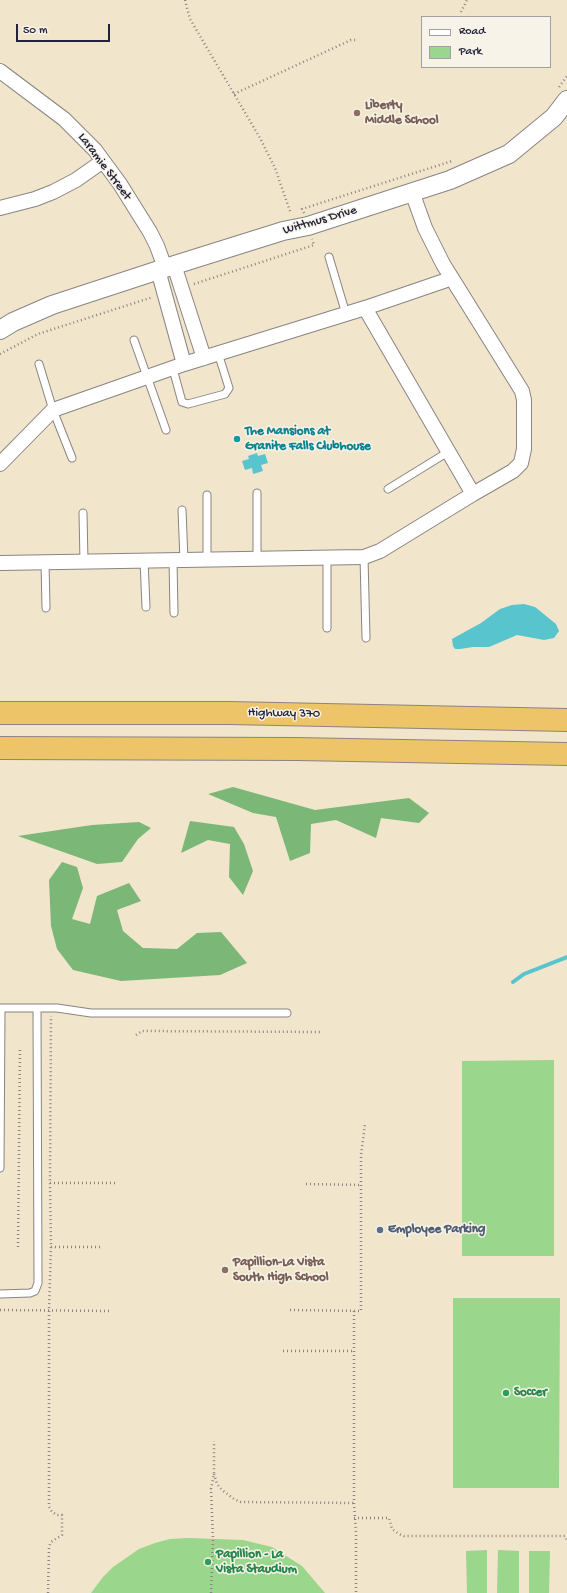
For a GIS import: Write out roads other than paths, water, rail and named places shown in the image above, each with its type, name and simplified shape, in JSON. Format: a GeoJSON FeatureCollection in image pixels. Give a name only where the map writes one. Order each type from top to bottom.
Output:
{"type":"FeatureCollection","features":[{"type":"Feature","properties":{"kind":"highway","name":"Highway 370"},"geometry":{"type":"LineString","coordinates":[[0,713],[229,713],[567,720]]}},
{"type":"Feature","properties":{"kind":"highway"},"geometry":{"type":"LineString","coordinates":[[0,748],[289,748],[567,754]]}},
{"type":"Feature","properties":{"kind":"street","name":"Laramie Street"},"geometry":{"type":"LineString","coordinates":[[0,70],[64,119],[87,142],[103,161],[120,184],[154,239],[166,268]]}},
{"type":"Feature","properties":{"kind":"street","name":"Wittmus Drive"},"geometry":{"type":"LineString","coordinates":[[0,330],[13,322],[52,305],[283,231],[308,226],[450,180],[509,154],[554,117],[567,100]]}},
{"type":"Feature","properties":{"kind":"street"},"geometry":{"type":"LineString","coordinates":[[0,208],[35,199],[53,192],[76,180],[103,161]]}},
{"type":"Feature","properties":{"kind":"street"},"geometry":{"type":"LineString","coordinates":[[0,563],[364,557],[380,551],[513,471],[521,463],[524,450],[524,400],[522,391],[451,277],[425,228],[412,192]]}},
{"type":"Feature","properties":{"kind":"street"},"geometry":{"type":"LineString","coordinates":[[166,268],[204,358]]}},
{"type":"Feature","properties":{"kind":"street"},"geometry":{"type":"LineString","coordinates":[[166,268],[179,366]]}},
{"type":"Feature","properties":{"kind":"street"},"geometry":{"type":"LineString","coordinates":[[0,464],[53,410],[179,366],[365,308],[444,281],[451,277]]}},
{"type":"Feature","properties":{"kind":"street","name":"Wittmus Drive"},"geometry":{"type":"LineString","coordinates":[[0,316],[7,313],[52,305]]}},
{"type":"Feature","properties":{"kind":"street"},"geometry":{"type":"LineString","coordinates":[[365,308],[473,494]]}},
{"type":"Feature","properties":{"kind":"lane"},"geometry":{"type":"LineString","coordinates":[[329,258],[346,314]]}},
{"type":"Feature","properties":{"kind":"lane"},"geometry":{"type":"LineString","coordinates":[[134,340],[166,430]]}},
{"type":"Feature","properties":{"kind":"lane"},"geometry":{"type":"LineString","coordinates":[[179,366],[182,402],[188,404],[225,394],[229,388],[218,354]]}},
{"type":"Feature","properties":{"kind":"lane"},"geometry":{"type":"LineString","coordinates":[[39,364],[53,410],[72,458]]}},
{"type":"Feature","properties":{"kind":"lane"},"geometry":{"type":"LineString","coordinates":[[388,489],[448,452]]}},
{"type":"Feature","properties":{"kind":"lane"},"geometry":{"type":"LineString","coordinates":[[257,493],[257,558]]}},
{"type":"Feature","properties":{"kind":"lane"},"geometry":{"type":"LineString","coordinates":[[207,495],[207,559]]}},
{"type":"Feature","properties":{"kind":"lane"},"geometry":{"type":"LineString","coordinates":[[174,613],[182,510]]}},
{"type":"Feature","properties":{"kind":"lane"},"geometry":{"type":"LineString","coordinates":[[83,514],[84,562]]}},
{"type":"Feature","properties":{"kind":"lane"},"geometry":{"type":"LineString","coordinates":[[327,557],[327,628]]}},
{"type":"Feature","properties":{"kind":"lane"},"geometry":{"type":"LineString","coordinates":[[364,557],[366,638]]}},
{"type":"Feature","properties":{"kind":"lane"},"geometry":{"type":"LineString","coordinates":[[144,560],[146,607]]}},
{"type":"Feature","properties":{"kind":"lane"},"geometry":{"type":"LineString","coordinates":[[45,562],[46,608]]}},
{"type":"Feature","properties":{"kind":"lane"},"geometry":{"type":"LineString","coordinates":[[0,1168],[0,1008],[51,1008],[91,1013],[287,1013]]}},
{"type":"Feature","properties":{"kind":"lane"},"geometry":{"type":"LineString","coordinates":[[0,1294],[30,1293],[35,1290],[38,1283],[37,1008]]}},
{"type":"Feature","properties":{"kind":"water"},"geometry":{"type":"Polygon","coordinates":[[[257,453],[258,456],[265,454],[268,463],[261,465],[263,471],[253,474],[252,468],[245,470],[242,461],[249,459],[248,456],[257,453]]]}},
{"type":"Feature","properties":{"kind":"water"},"geometry":{"type":"Polygon","coordinates":[[[524,604],[535,607],[556,624],[559,631],[554,638],[544,640],[517,635],[489,647],[455,649],[453,646],[452,639],[481,623],[500,609],[512,605],[524,604]]]}},
{"type":"Feature","properties":{"kind":"waterway"},"geometry":{"type":"LineString","coordinates":[[513,982],[524,974],[567,957]]}},
{"type":"Feature","properties":{"kind":"place","name":"Liberty Middle School"},"geometry":{"type":"Point","coordinates":[357,113]}},
{"type":"Feature","properties":{"kind":"place","name":"The Mansions at Granite Falls Clubhouse"},"geometry":{"type":"Point","coordinates":[237,439]}},
{"type":"Feature","properties":{"kind":"place","name":"Employee Parking"},"geometry":{"type":"Point","coordinates":[380,1230]}},
{"type":"Feature","properties":{"kind":"place","name":"Papillion-La Vista South High School"},"geometry":{"type":"Point","coordinates":[225,1270]}},
{"type":"Feature","properties":{"kind":"place","name":"Soccer"},"geometry":{"type":"Point","coordinates":[506,1393]}},
{"type":"Feature","properties":{"kind":"place","name":"Papillion - La Vista Staudium"},"geometry":{"type":"Point","coordinates":[208,1562]}}]}
